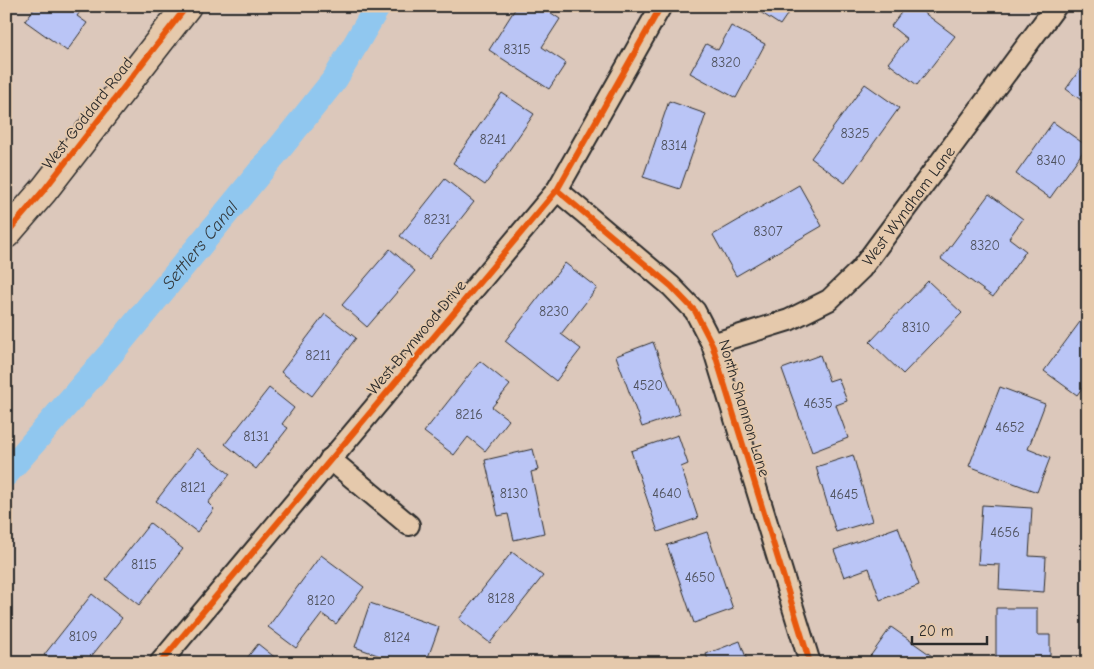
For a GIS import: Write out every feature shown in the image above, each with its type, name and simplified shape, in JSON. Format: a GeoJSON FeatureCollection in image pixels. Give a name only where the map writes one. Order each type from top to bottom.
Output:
{"type":"FeatureCollection","features":[{"type":"Feature","properties":{"kind":"street","name":"West Brynwood Drive"},"geometry":{"type":"LineString","coordinates":[[160,663],[556,190],[661,6]]}},
{"type":"Feature","properties":{"kind":"street","name":"West Wyndham Lane"},"geometry":{"type":"LineString","coordinates":[[712,344],[789,320],[830,300],[861,269],[1056,6]]}},
{"type":"Feature","properties":{"kind":"street","name":"West Goddard Road"},"geometry":{"type":"LineString","coordinates":[[11,221],[44,190],[181,8]]}},
{"type":"Feature","properties":{"kind":"street","name":"North Shannon Lane"},"geometry":{"type":"LineString","coordinates":[[556,190],[671,286],[696,311],[712,344],[810,663]]}},
{"type":"Feature","properties":{"kind":"street"},"geometry":{"type":"LineString","coordinates":[[330,460],[409,526]]}},
{"type":"Feature","properties":{"kind":"building"},"geometry":{"type":"Polygon","coordinates":[[[36,6],[84,6],[77,16],[87,23],[67,51],[25,21],[36,6]]]}},
{"type":"Feature","properties":{"kind":"building"},"geometry":{"type":"Polygon","coordinates":[[[517,6],[541,6],[560,19],[542,47],[566,63],[549,89],[489,50],[517,6]]]}},
{"type":"Feature","properties":{"kind":"building"},"geometry":{"type":"Polygon","coordinates":[[[751,6],[793,6],[780,25],[751,6]]]}},
{"type":"Feature","properties":{"kind":"building"},"geometry":{"type":"Polygon","coordinates":[[[906,6],[915,6],[955,36],[917,85],[888,63],[907,39],[891,26],[906,6]]]}},
{"type":"Feature","properties":{"kind":"building"},"geometry":{"type":"Polygon","coordinates":[[[731,26],[765,44],[736,98],[690,73],[706,44],[718,50],[731,26]]]}},
{"type":"Feature","properties":{"kind":"building"},"geometry":{"type":"Polygon","coordinates":[[[1088,58],[1088,105],[1066,89],[1088,58]]]}},
{"type":"Feature","properties":{"kind":"building"},"geometry":{"type":"Polygon","coordinates":[[[865,84],[899,108],[845,183],[811,158],[865,84]]]}},
{"type":"Feature","properties":{"kind":"building"},"geometry":{"type":"Polygon","coordinates":[[[502,93],[534,114],[485,185],[453,163],[502,93]]]}},
{"type":"Feature","properties":{"kind":"building"},"geometry":{"type":"Polygon","coordinates":[[[669,101],[706,114],[680,189],[643,177],[669,101]]]}},
{"type":"Feature","properties":{"kind":"building"},"geometry":{"type":"Polygon","coordinates":[[[1053,122],[1087,146],[1050,198],[1016,174],[1053,122]]]}},
{"type":"Feature","properties":{"kind":"building"},"geometry":{"type":"Polygon","coordinates":[[[445,179],[474,202],[429,259],[400,236],[445,179]]]}},
{"type":"Feature","properties":{"kind":"building"},"geometry":{"type":"Polygon","coordinates":[[[799,185],[822,226],[736,276],[713,235],[799,185]]]}},
{"type":"Feature","properties":{"kind":"building"},"geometry":{"type":"Polygon","coordinates":[[[989,194],[1023,219],[1009,238],[1026,251],[993,297],[941,259],[989,194]]]}},
{"type":"Feature","properties":{"kind":"building"},"geometry":{"type":"Polygon","coordinates":[[[390,249],[415,271],[367,327],[342,305],[390,249]]]}},
{"type":"Feature","properties":{"kind":"building"},"geometry":{"type":"Polygon","coordinates":[[[565,263],[597,288],[561,334],[581,349],[556,381],[505,341],[565,263]]]}},
{"type":"Feature","properties":{"kind":"building"},"geometry":{"type":"Polygon","coordinates":[[[928,281],[962,313],[903,374],[870,342],[928,281]]]}},
{"type":"Feature","properties":{"kind":"building"},"geometry":{"type":"Polygon","coordinates":[[[1088,311],[1088,380],[1077,395],[1044,371],[1088,311]]]}},
{"type":"Feature","properties":{"kind":"building"},"geometry":{"type":"Polygon","coordinates":[[[325,314],[356,338],[312,396],[281,372],[325,314]]]}},
{"type":"Feature","properties":{"kind":"building"},"geometry":{"type":"Polygon","coordinates":[[[653,342],[680,414],[642,427],[616,356],[653,342]]]}},
{"type":"Feature","properties":{"kind":"building"},"geometry":{"type":"Polygon","coordinates":[[[820,355],[829,381],[838,378],[847,401],[836,405],[848,438],[812,452],[782,369],[820,355]]]}},
{"type":"Feature","properties":{"kind":"building"},"geometry":{"type":"Polygon","coordinates":[[[480,361],[510,385],[492,407],[509,420],[485,451],[468,437],[454,455],[424,432],[480,361]]]}},
{"type":"Feature","properties":{"kind":"building"},"geometry":{"type":"Polygon","coordinates":[[[1000,387],[1045,404],[1028,449],[1050,458],[1037,492],[969,466],[1000,387]]]}},
{"type":"Feature","properties":{"kind":"building"},"geometry":{"type":"Polygon","coordinates":[[[269,388],[294,408],[282,424],[288,428],[256,469],[225,444],[269,388]]]}},
{"type":"Feature","properties":{"kind":"building"},"geometry":{"type":"Polygon","coordinates":[[[678,435],[688,464],[681,467],[698,518],[658,532],[631,451],[678,435]]]}},
{"type":"Feature","properties":{"kind":"building"},"geometry":{"type":"Polygon","coordinates":[[[197,448],[230,474],[208,503],[214,509],[197,532],[156,501],[197,448]]]}},
{"type":"Feature","properties":{"kind":"building"},"geometry":{"type":"Polygon","coordinates":[[[533,449],[538,470],[531,472],[544,533],[514,540],[508,514],[498,516],[485,460],[533,449]]]}},
{"type":"Feature","properties":{"kind":"building"},"geometry":{"type":"Polygon","coordinates":[[[853,455],[872,521],[836,532],[816,467],[853,455]]]}},
{"type":"Feature","properties":{"kind":"building"},"geometry":{"type":"Polygon","coordinates":[[[982,505],[1032,508],[1029,556],[1046,557],[1044,592],[999,589],[1000,565],[978,564],[982,505]]]}},
{"type":"Feature","properties":{"kind":"building"},"geometry":{"type":"Polygon","coordinates":[[[150,523],[183,549],[139,605],[106,579],[150,523]]]}},
{"type":"Feature","properties":{"kind":"building"},"geometry":{"type":"Polygon","coordinates":[[[898,527],[919,585],[880,600],[869,568],[844,577],[834,550],[898,527]]]}},
{"type":"Feature","properties":{"kind":"building"},"geometry":{"type":"Polygon","coordinates":[[[707,532],[733,609],[694,623],[667,545],[707,532]]]}},
{"type":"Feature","properties":{"kind":"building"},"geometry":{"type":"Polygon","coordinates":[[[512,552],[543,576],[490,643],[459,619],[512,552]]]}},
{"type":"Feature","properties":{"kind":"building"},"geometry":{"type":"Polygon","coordinates":[[[321,555],[364,587],[336,624],[322,614],[296,648],[268,627],[321,555]]]}},
{"type":"Feature","properties":{"kind":"building"},"geometry":{"type":"Polygon","coordinates":[[[92,594],[122,618],[86,663],[54,663],[44,655],[92,594]]]}},
{"type":"Feature","properties":{"kind":"building"},"geometry":{"type":"Polygon","coordinates":[[[370,603],[439,627],[426,663],[400,663],[355,647],[370,603]]]}},
{"type":"Feature","properties":{"kind":"building"},"geometry":{"type":"Polygon","coordinates":[[[996,608],[1037,608],[1037,635],[1050,635],[1050,663],[996,663],[996,608]]]}},
{"type":"Feature","properties":{"kind":"building"},"geometry":{"type":"Polygon","coordinates":[[[891,627],[942,663],[876,663],[869,658],[891,627]]]}},
{"type":"Feature","properties":{"kind":"building"},"geometry":{"type":"Polygon","coordinates":[[[740,641],[748,663],[709,663],[706,654],[740,641]]]}},
{"type":"Feature","properties":{"kind":"building"},"geometry":{"type":"Polygon","coordinates":[[[258,644],[282,663],[243,663],[258,644]]]}},
{"type":"Feature","properties":{"kind":"waterway","name":"Settlers Canal"},"geometry":{"type":"LineString","coordinates":[[6,474],[112,352],[335,79],[378,6]]}},
{"type":"Feature","properties":{"kind":"cycle path"},"geometry":{"type":"LineString","coordinates":[[6,234],[44,190],[187,6]]}},
{"type":"Feature","properties":{"kind":"cycle path"},"geometry":{"type":"LineString","coordinates":[[160,663],[557,190],[661,6]]}},
{"type":"Feature","properties":{"kind":"cycle path"},"geometry":{"type":"LineString","coordinates":[[557,190],[671,286],[695,311],[712,344],[810,663]]}}]}
